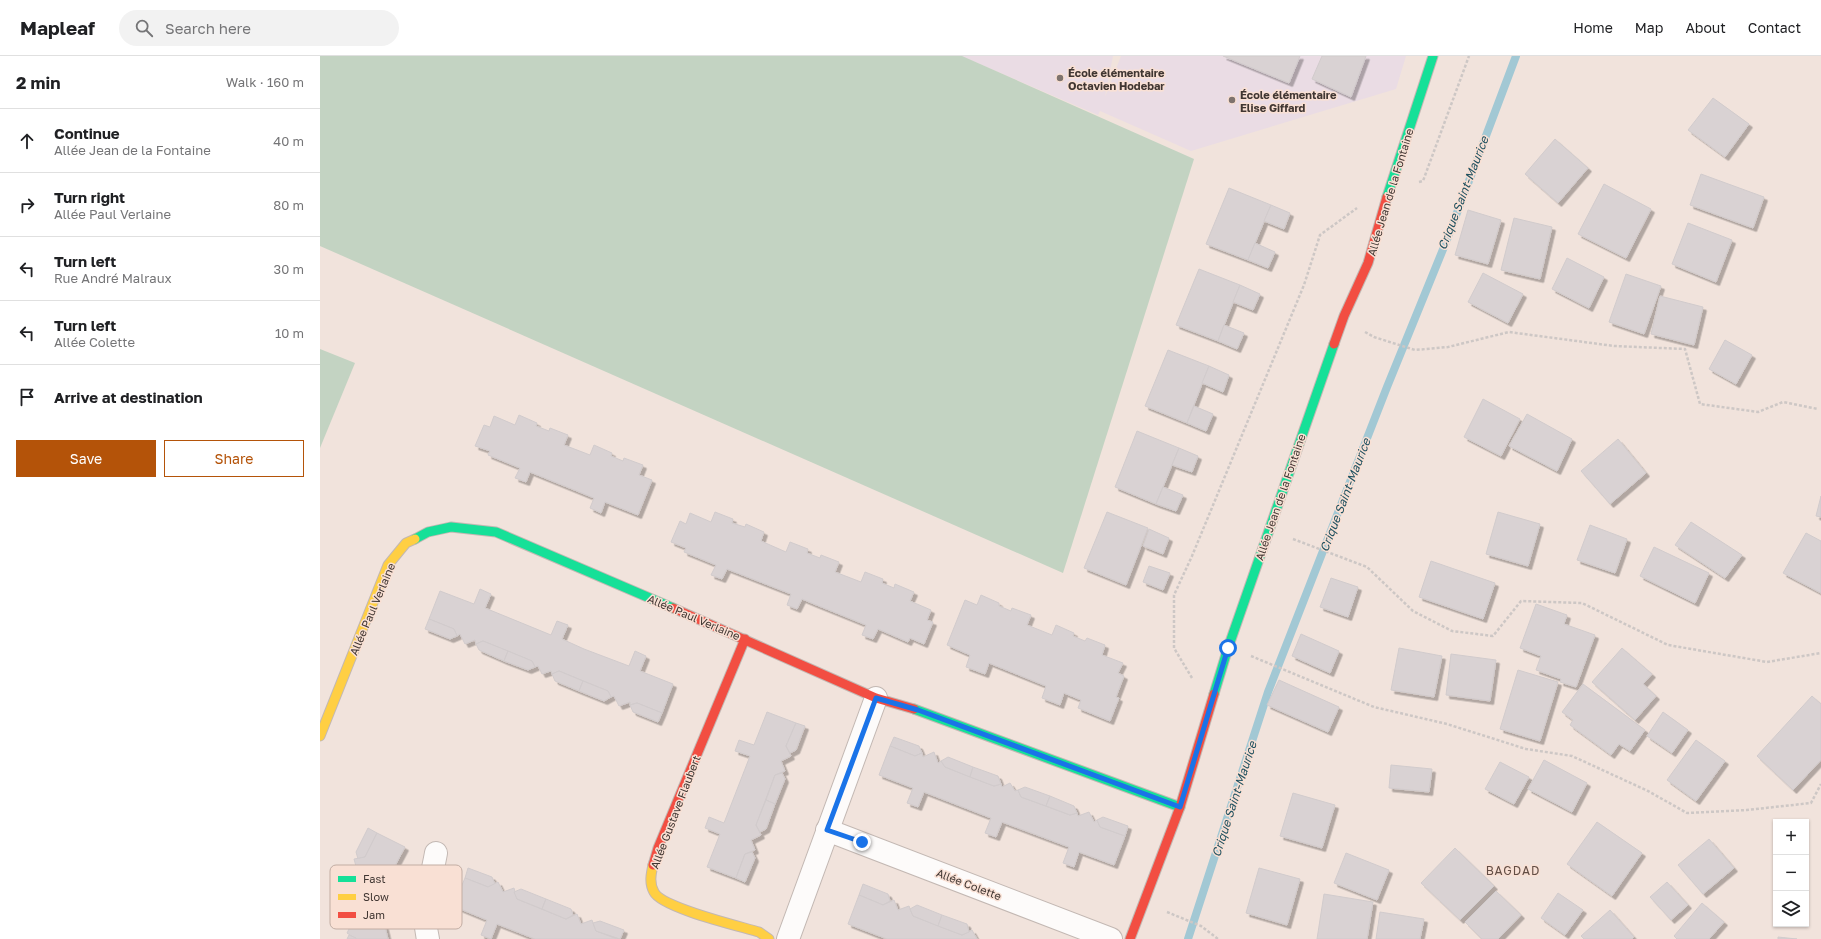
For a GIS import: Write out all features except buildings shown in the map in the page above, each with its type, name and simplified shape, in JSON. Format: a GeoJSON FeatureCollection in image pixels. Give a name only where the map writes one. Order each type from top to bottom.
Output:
{"type":"FeatureCollection","features":[{"type":"Feature","properties":{"kind":"street","name":"Allée Jean de la Fontaine"},"geometry":{"type":"LineString","coordinates":[[1130,939],[1180,807],[1228,648],[1344,316],[1368,263],[1390,184],[1433,56]]}},
{"type":"Feature","properties":{"kind":"street","name":"Allée Paul Verlaine"},"geometry":{"type":"LineString","coordinates":[[320,736],[388,565],[406,543],[428,532],[451,527],[496,532],[745,639],[876,698],[918,710],[1180,807]]}},
{"type":"Feature","properties":{"kind":"street","name":"Allée Gustave Flaubert"},"geometry":{"type":"LineString","coordinates":[[745,639],[658,848],[650,878],[654,892],[660,899],[759,932],[769,939]]}},
{"type":"Feature","properties":{"kind":"street"},"geometry":{"type":"LineString","coordinates":[[788,939],[876,698]]}},
{"type":"Feature","properties":{"kind":"street","name":"Allée Colette"},"geometry":{"type":"LineString","coordinates":[[827,830],[1111,939]]}},
{"type":"Feature","properties":{"kind":"street"},"geometry":{"type":"LineString","coordinates":[[434,865],[436,853]]}},
{"type":"Feature","properties":{"kind":"street"},"geometry":{"type":"LineString","coordinates":[[427,929],[428,939]]}},
{"type":"Feature","properties":{"kind":"path"},"geometry":{"type":"LineString","coordinates":[[1374,337],[1415,350],[1448,346],[1509,332],[1614,346],[1686,349],[1700,404],[1758,412],[1784,402],[1818,409]]}},
{"type":"Feature","properties":{"kind":"path"},"geometry":{"type":"LineString","coordinates":[[1306,543],[1367,567],[1413,611],[1452,631],[1493,636],[1521,601],[1582,603],[1668,645],[1767,662],[1821,653]]}},
{"type":"Feature","properties":{"kind":"path"},"geometry":{"type":"LineString","coordinates":[[1261,659],[1284,671],[1374,707],[1447,724],[1526,749],[1572,756],[1648,791],[1687,813],[1747,810],[1811,803],[1821,784]]}},
{"type":"Feature","properties":{"kind":"path"},"geometry":{"type":"LineString","coordinates":[[1184,918],[1201,926],[1218,939]]}},
{"type":"Feature","properties":{"kind":"shaded area","name":"École élémentaire Elise Giffard"},"geometry":{"type":"Polygon","coordinates":[[[961,56],[1113,56],[1105,97],[1121,56],[1406,56],[1396,89],[1191,151],[1100,111],[1098,115],[961,56]]]}},
{"type":"Feature","properties":{"kind":"green space"},"geometry":{"type":"Polygon","coordinates":[[[320,56],[962,56],[1194,159],[1063,573],[320,246],[320,56]]]}},
{"type":"Feature","properties":{"kind":"green space"},"geometry":{"type":"Polygon","coordinates":[[[320,349],[355,363],[320,448],[320,349]]]}},
{"type":"Feature","properties":{"kind":"waterway","name":"Crique Saint-Maurice"},"geometry":{"type":"LineString","coordinates":[[1188,939],[1268,692],[1387,387],[1446,242],[1516,56]]}},
{"type":"Feature","properties":{"kind":"traffic: fast"},"geometry":{"type":"LineString","coordinates":[[1387,197],[1433,56]]}},
{"type":"Feature","properties":{"kind":"traffic: fast"},"geometry":{"type":"LineString","coordinates":[[1214,694],[1228,648],[1334,344]]}},
{"type":"Feature","properties":{"kind":"traffic: fast"},"geometry":{"type":"LineString","coordinates":[[415,539],[428,532],[451,527],[496,532],[673,608]]}},
{"type":"Feature","properties":{"kind":"traffic: fast"},"geometry":{"type":"LineString","coordinates":[[914,709],[1180,807]]}},
{"type":"Feature","properties":{"kind":"traffic: slow"},"geometry":{"type":"LineString","coordinates":[[320,736],[388,565],[406,543],[415,539]]}},
{"type":"Feature","properties":{"kind":"traffic: slow"},"geometry":{"type":"LineString","coordinates":[[653,865],[651,885],[654,892],[660,898],[702,916],[759,932],[769,939]]}},
{"type":"Feature","properties":{"kind":"traffic: jam"},"geometry":{"type":"LineString","coordinates":[[1334,344],[1344,316],[1368,263],[1387,197]]}},
{"type":"Feature","properties":{"kind":"traffic: jam"},"geometry":{"type":"LineString","coordinates":[[673,608],[876,698],[914,709]]}},
{"type":"Feature","properties":{"kind":"traffic: jam"},"geometry":{"type":"LineString","coordinates":[[653,865],[658,848],[745,639]]}},
{"type":"Feature","properties":{"kind":"traffic: jam"},"geometry":{"type":"LineString","coordinates":[[1130,939],[1180,807],[1214,694]]}},
{"type":"Feature","properties":{"kind":"place","name":"École élémentaire Octavien Hodebar"},"geometry":{"type":"Point","coordinates":[1060,78]}},
{"type":"Feature","properties":{"kind":"place","name":"École élémentaire Elise Giffard"},"geometry":{"type":"Point","coordinates":[1232,100]}},
{"type":"Feature","properties":{"kind":"district","name":"BAGDAD"},"geometry":{"type":"Point","coordinates":[1513,870]}},
{"type":"Feature","properties":{"kind":"route"},"geometry":{"type":"LineString","coordinates":[[862,842],[827,830],[876,698],[918,710],[1180,807],[1228,648]]}}]}
